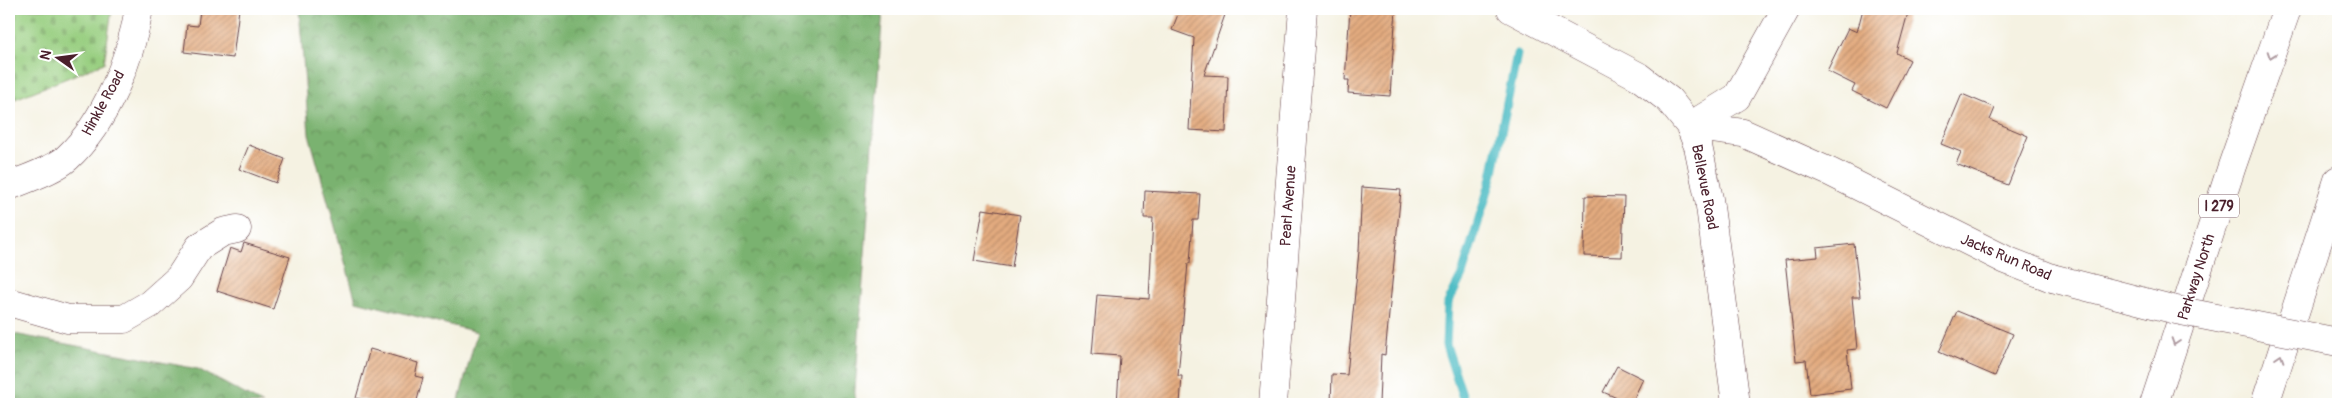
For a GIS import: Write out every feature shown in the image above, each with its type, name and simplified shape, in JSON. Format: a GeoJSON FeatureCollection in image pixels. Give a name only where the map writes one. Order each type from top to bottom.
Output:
{"type":"FeatureCollection","features":[{"type":"Feature","properties":{"kind":"main road","name":"Hinkle Road"},"geometry":{"type":"LineString","coordinates":[[9,186],[66,160],[87,136],[108,100],[124,66],[139,9]]}},
{"type":"Feature","properties":{"kind":"main road","name":"Pearl Avenue"},"geometry":{"type":"LineString","coordinates":[[1273,404],[1303,9]]}},
{"type":"Feature","properties":{"kind":"main road","name":"Bellevue Road"},"geometry":{"type":"LineString","coordinates":[[1511,9],[1638,76],[1669,100],[1690,126],[1698,146],[1709,199],[1736,404]]}},
{"type":"Feature","properties":{"kind":"main road"},"geometry":{"type":"LineString","coordinates":[[1690,126],[1737,97],[1786,9]]}},
{"type":"Feature","properties":{"kind":"main road","name":"Parkway North"},"geometry":{"type":"LineString","coordinates":[[2154,404],[2232,166],[2287,9]]}},
{"type":"Feature","properties":{"kind":"main road","name":"Jacks Run Road"},"geometry":{"type":"LineString","coordinates":[[1690,126],[1743,134],[1830,172],[2006,260],[2052,278],[2176,310],[2338,342]]}},
{"type":"Feature","properties":{"kind":"main road"},"geometry":{"type":"LineString","coordinates":[[2265,404],[2338,180]]}},
{"type":"Feature","properties":{"kind":"main road"},"geometry":{"type":"LineString","coordinates":[[9,302],[68,319],[124,319],[150,304],[179,278],[199,247],[223,232],[237,229]]}},
{"type":"Feature","properties":{"kind":"green space"},"geometry":{"type":"Polygon","coordinates":[[[9,9],[112,9],[104,63],[15,99],[9,98],[9,9]]]}},
{"type":"Feature","properties":{"kind":"green space"},"geometry":{"type":"Polygon","coordinates":[[[299,9],[883,9],[854,404],[458,404],[477,332],[356,301],[309,134],[299,9]]]}},
{"type":"Feature","properties":{"kind":"green space"},"geometry":{"type":"Polygon","coordinates":[[[9,333],[198,369],[263,404],[9,404],[9,333]]]}},
{"type":"Feature","properties":{"kind":"building"},"geometry":{"type":"Polygon","coordinates":[[[200,9],[239,9],[233,58],[184,52],[187,25],[198,26],[200,9]]]}},
{"type":"Feature","properties":{"kind":"building"},"geometry":{"type":"Polygon","coordinates":[[[1180,9],[1227,9],[1204,75],[1228,76],[1226,132],[1189,130],[1194,38],[1172,30],[1180,9]]]}},
{"type":"Feature","properties":{"kind":"building"},"geometry":{"type":"Polygon","coordinates":[[[1350,9],[1396,9],[1390,96],[1348,93],[1349,80],[1345,80],[1350,9]]]}},
{"type":"Feature","properties":{"kind":"building"},"geometry":{"type":"Polygon","coordinates":[[[1863,9],[1909,9],[1897,53],[1910,60],[1886,108],[1852,91],[1855,85],[1827,71],[1848,28],[1857,32],[1863,9]]]}},
{"type":"Feature","properties":{"kind":"building"},"geometry":{"type":"Polygon","coordinates":[[[1962,94],[1995,108],[1990,120],[2028,136],[2008,185],[1956,164],[1961,152],[1941,144],[1962,94]]]}},
{"type":"Feature","properties":{"kind":"building"},"geometry":{"type":"Polygon","coordinates":[[[249,145],[285,159],[276,183],[239,169],[249,145]]]}},
{"type":"Feature","properties":{"kind":"building"},"geometry":{"type":"Polygon","coordinates":[[[1362,187],[1401,190],[1385,355],[1381,354],[1379,404],[1331,404],[1332,374],[1347,375],[1359,251],[1362,187]]]}},
{"type":"Feature","properties":{"kind":"building"},"geometry":{"type":"Polygon","coordinates":[[[1145,191],[1200,194],[1198,220],[1193,220],[1190,263],[1188,263],[1178,376],[1182,376],[1180,404],[1117,404],[1120,356],[1092,354],[1097,295],[1149,299],[1153,218],[1144,218],[1145,191]]]}},
{"type":"Feature","properties":{"kind":"building"},"geometry":{"type":"Polygon","coordinates":[[[1585,196],[1624,197],[1622,257],[1584,256],[1585,196]]]}},
{"type":"Feature","properties":{"kind":"building"},"geometry":{"type":"Polygon","coordinates":[[[983,209],[1020,215],[1012,267],[974,261],[983,209]]]}},
{"type":"Feature","properties":{"kind":"building"},"geometry":{"type":"Polygon","coordinates":[[[244,243],[290,257],[273,309],[217,291],[230,248],[241,252],[244,243]]]}},
{"type":"Feature","properties":{"kind":"building"},"geometry":{"type":"Polygon","coordinates":[[[1854,244],[1860,297],[1852,297],[1857,349],[1847,350],[1851,389],[1810,394],[1806,360],[1796,361],[1785,260],[1818,257],[1817,248],[1854,244]]]}},
{"type":"Feature","properties":{"kind":"building"},"geometry":{"type":"Polygon","coordinates":[[[1957,311],[2013,334],[1995,376],[1939,352],[1957,311]]]}},
{"type":"Feature","properties":{"kind":"building"},"geometry":{"type":"Polygon","coordinates":[[[370,349],[418,363],[415,376],[423,378],[416,404],[380,404],[356,398],[370,349]]]}},
{"type":"Feature","properties":{"kind":"building"},"geometry":{"type":"Polygon","coordinates":[[[1617,366],[1643,379],[1631,404],[1603,392],[1617,366]]]}},
{"type":"Feature","properties":{"kind":"waterway"},"geometry":{"type":"LineString","coordinates":[[1465,404],[1446,345],[1448,303],[1462,275],[1492,177],[1517,54]]}}]}
